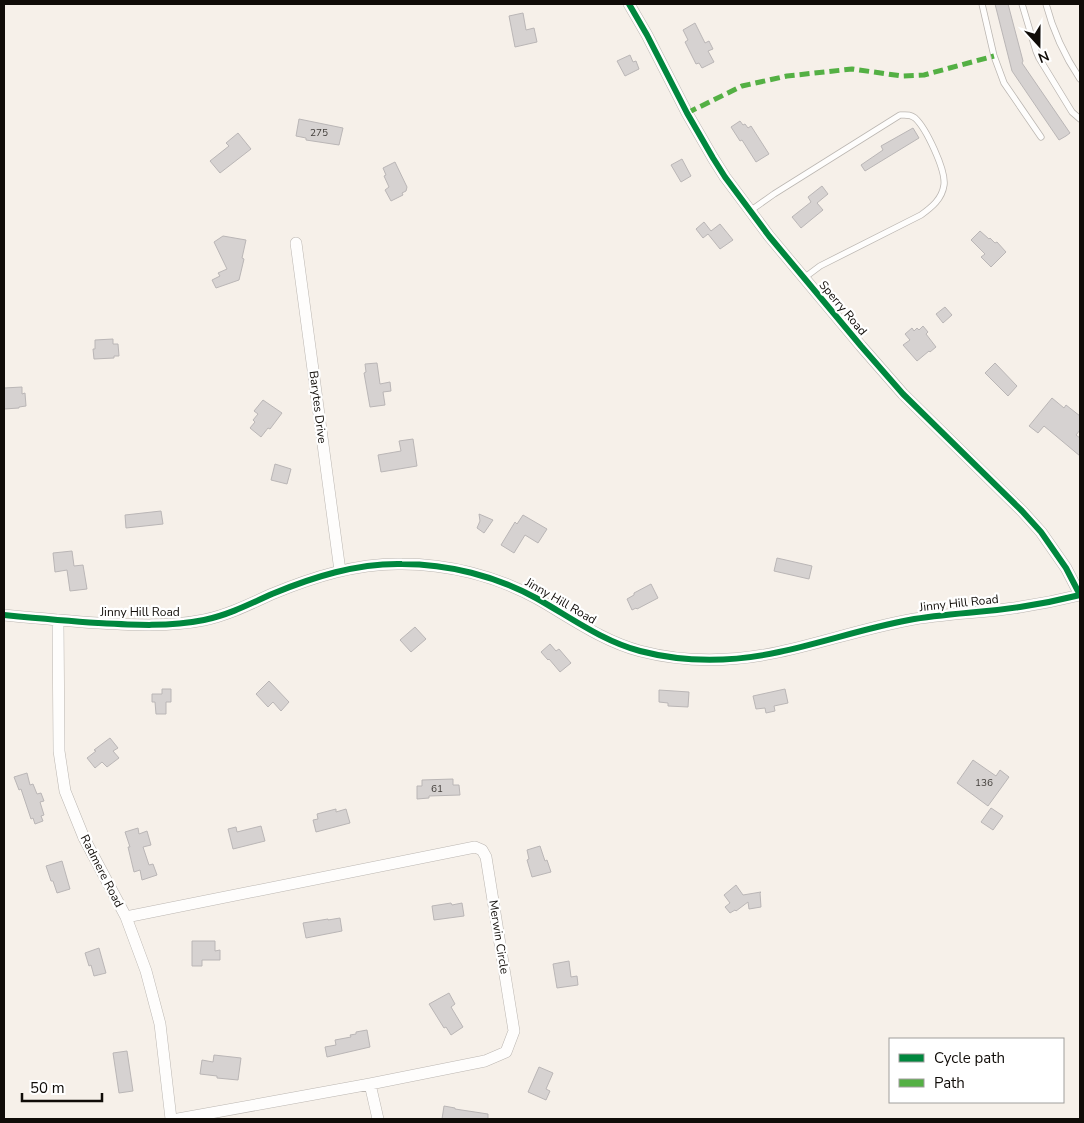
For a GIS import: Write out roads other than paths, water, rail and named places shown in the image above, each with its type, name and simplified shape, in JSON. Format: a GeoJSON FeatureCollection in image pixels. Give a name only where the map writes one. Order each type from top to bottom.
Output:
{"type":"FeatureCollection","features":[{"type":"Feature","properties":{"kind":"street","name":"Sperry Road"},"geometry":{"type":"LineString","coordinates":[[629,4],[708,150],[750,211],[804,278],[903,394],[1028,518],[1053,548],[1080,595]]}},
{"type":"Feature","properties":{"kind":"street","name":"Barytes Drive"},"geometry":{"type":"LineString","coordinates":[[296,243],[340,571]]}},
{"type":"Feature","properties":{"kind":"street","name":"Jinny Hill Road"},"geometry":{"type":"LineString","coordinates":[[4,615],[129,625],[178,624],[232,612],[316,577],[371,565],[399,563],[458,570],[491,579],[535,597],[591,631],[616,643],[637,651],[701,660],[758,656],[781,652],[903,621],[930,616],[1018,608],[1080,595]]}},
{"type":"Feature","properties":{"kind":"street","name":"Radmere Road"},"geometry":{"type":"LineString","coordinates":[[58,620],[59,751],[65,791],[84,838],[126,917],[146,971],[160,1024],[171,1119]]}},
{"type":"Feature","properties":{"kind":"street","name":"Merwin Circle"},"geometry":{"type":"LineString","coordinates":[[126,917],[475,847],[482,850],[486,857],[514,1031],[506,1052],[486,1061],[178,1119]]}},
{"type":"Feature","properties":{"kind":"street"},"geometry":{"type":"LineString","coordinates":[[370,1084],[378,1119]]}},
{"type":"Feature","properties":{"kind":"lane"},"geometry":{"type":"LineString","coordinates":[[982,4],[994,56],[1004,83],[1041,137]]}},
{"type":"Feature","properties":{"kind":"lane"},"geometry":{"type":"LineString","coordinates":[[1022,4],[1039,58],[1072,112],[1080,118]]}},
{"type":"Feature","properties":{"kind":"lane"},"geometry":{"type":"LineString","coordinates":[[1046,4],[1058,40],[1080,79]]}},
{"type":"Feature","properties":{"kind":"lane"},"geometry":{"type":"LineString","coordinates":[[750,211],[774,194],[900,116],[908,114],[914,117],[928,137],[943,171],[944,184],[941,196],[934,205],[921,215],[820,266],[804,278]]}}]}
